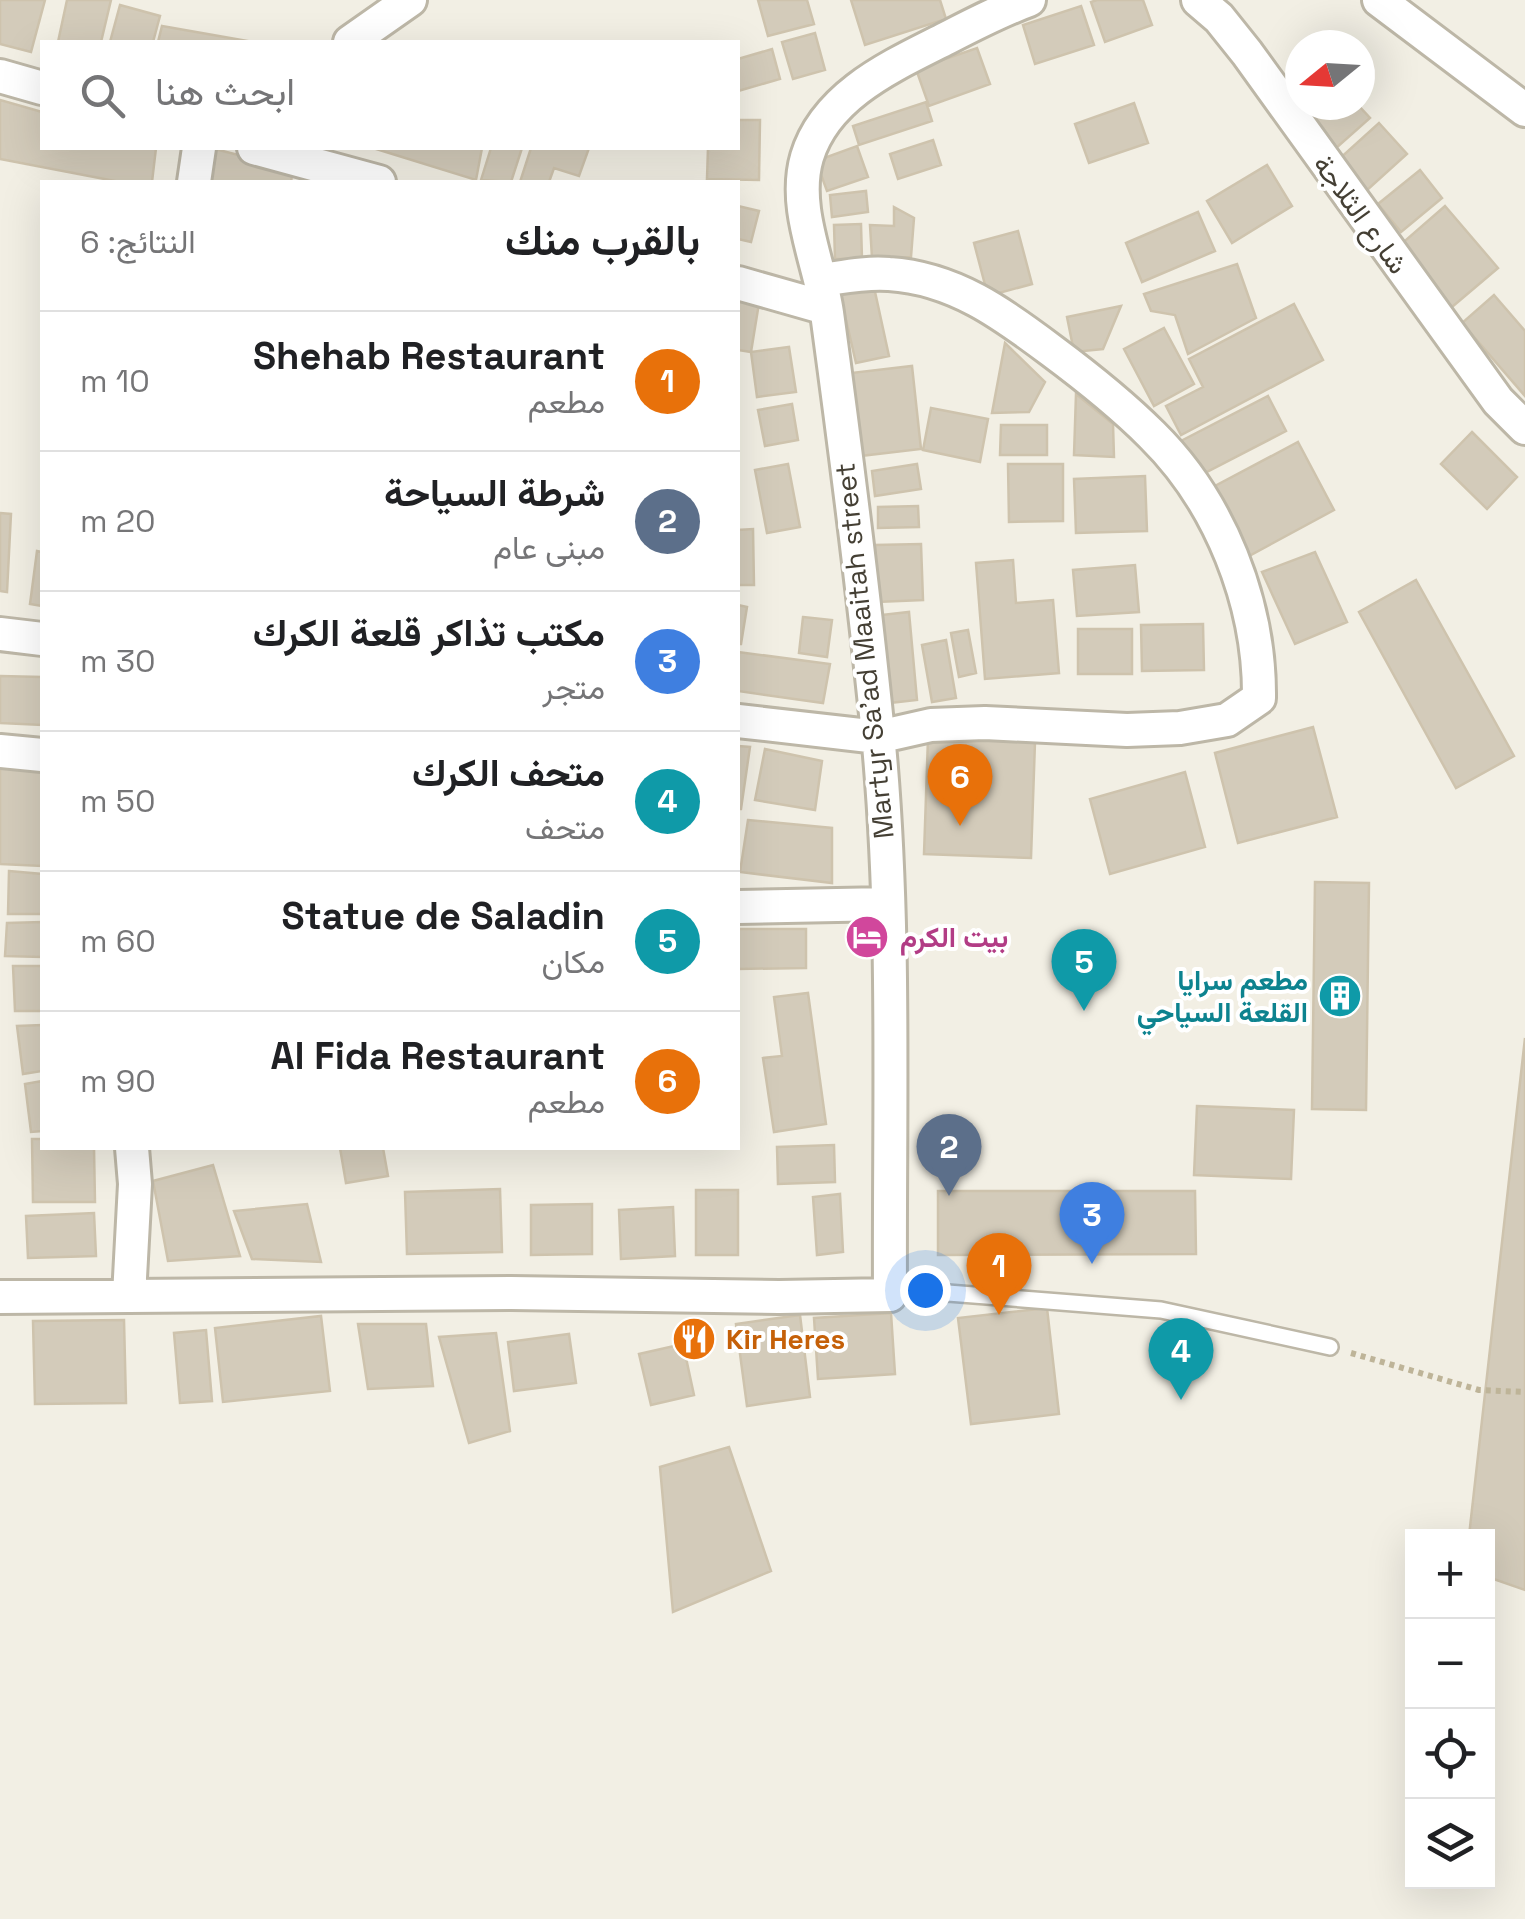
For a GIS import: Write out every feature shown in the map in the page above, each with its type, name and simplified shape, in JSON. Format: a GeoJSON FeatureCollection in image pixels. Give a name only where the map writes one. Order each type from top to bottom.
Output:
{"type":"FeatureCollection","features":[{"type":"Feature","properties":{"kind":"street"},"geometry":{"type":"LineString","coordinates":[[353,40],[410,0]]}},
{"type":"Feature","properties":{"kind":"street"},"geometry":{"type":"LineString","coordinates":[[824,294],[802,188],[806,159],[830,114],[882,72],[1006,8],[1030,0]]}},
{"type":"Feature","properties":{"kind":"street","name":"شارع الثلاجة"},"geometry":{"type":"LineString","coordinates":[[1198,0],[1219,18],[1247,54],[1498,402],[1525,428]]}},
{"type":"Feature","properties":{"kind":"street"},"geometry":{"type":"LineString","coordinates":[[1379,0],[1525,110]]}},
{"type":"Feature","properties":{"kind":"street"},"geometry":{"type":"LineString","coordinates":[[0,76],[40,87]]}},
{"type":"Feature","properties":{"kind":"street"},"geometry":{"type":"LineString","coordinates":[[194,180],[199,150]]}},
{"type":"Feature","properties":{"kind":"street"},"geometry":{"type":"LineString","coordinates":[[261,150],[372,180]]}},
{"type":"Feature","properties":{"kind":"street"},"geometry":{"type":"LineString","coordinates":[[740,283],[824,294],[892,274],[962,292],[995,308],[1093,382],[1154,436],[1176,464],[1226,540],[1238,570],[1260,672],[1259,698],[1245,710],[1226,720],[1180,728],[931,725],[878,737],[740,721]]}},
{"type":"Feature","properties":{"kind":"street","name":"Martyr Sa'ad Maaitah street"},"geometry":{"type":"LineString","coordinates":[[824,294],[878,737],[887,904],[890,1294]]}},
{"type":"Feature","properties":{"kind":"street"},"geometry":{"type":"LineString","coordinates":[[0,634],[40,639]]}},
{"type":"Feature","properties":{"kind":"street"},"geometry":{"type":"LineString","coordinates":[[0,750],[40,755]]}},
{"type":"Feature","properties":{"kind":"street"},"geometry":{"type":"LineString","coordinates":[[740,908],[887,904]]}},
{"type":"Feature","properties":{"kind":"street"},"geometry":{"type":"LineString","coordinates":[[129,1296],[135,1184],[132,1150]]}},
{"type":"Feature","properties":{"kind":"street"},"geometry":{"type":"LineString","coordinates":[[0,1298],[511,1292],[779,1297],[890,1294]]}},
{"type":"Feature","properties":{"kind":"lane"},"geometry":{"type":"LineString","coordinates":[[890,1294],[948,1294],[1161,1310],[1330,1347]]}},
{"type":"Feature","properties":{"kind":"path"},"geometry":{"type":"LineString","coordinates":[[1330,1347],[1479,1390],[1525,1392]]}},
{"type":"Feature","properties":{"kind":"building"},"geometry":{"type":"Polygon","coordinates":[[[0,0],[45,0],[31,52],[0,44],[0,0]]]}},
{"type":"Feature","properties":{"kind":"building"},"geometry":{"type":"Polygon","coordinates":[[[67,0],[111,0],[101,40],[58,40],[67,0]]]}},
{"type":"Feature","properties":{"kind":"building"},"geometry":{"type":"Polygon","coordinates":[[[758,0],[807,0],[814,24],[768,36],[758,0]]]}},
{"type":"Feature","properties":{"kind":"building"},"geometry":{"type":"Polygon","coordinates":[[[851,0],[940,0],[946,19],[865,45],[851,0]]]}},
{"type":"Feature","properties":{"kind":"building"},"geometry":{"type":"Polygon","coordinates":[[[1143,0],[1152,25],[1105,42],[1091,2],[1143,0]]]}},
{"type":"Feature","properties":{"kind":"building"},"geometry":{"type":"Polygon","coordinates":[[[120,5],[160,16],[154,40],[111,40],[120,5]]]}},
{"type":"Feature","properties":{"kind":"building"},"geometry":{"type":"Polygon","coordinates":[[[1081,6],[1094,45],[1035,64],[1023,25],[1081,6]]]}},
{"type":"Feature","properties":{"kind":"building"},"geometry":{"type":"Polygon","coordinates":[[[162,26],[242,40],[158,40],[162,26]]]}},
{"type":"Feature","properties":{"kind":"building"},"geometry":{"type":"Polygon","coordinates":[[[815,33],[825,70],[793,79],[782,42],[815,33]]]}},
{"type":"Feature","properties":{"kind":"building"},"geometry":{"type":"Polygon","coordinates":[[[977,48],[990,84],[929,106],[916,69],[977,48]]]}},
{"type":"Feature","properties":{"kind":"building"},"geometry":{"type":"Polygon","coordinates":[[[772,49],[780,79],[740,90],[740,58],[772,49]]]}},
{"type":"Feature","properties":{"kind":"building"},"geometry":{"type":"Polygon","coordinates":[[[0,100],[40,111],[40,150],[156,150],[152,180],[110,180],[0,159],[0,100]]]}},
{"type":"Feature","properties":{"kind":"building"},"geometry":{"type":"Polygon","coordinates":[[[926,102],[932,121],[859,145],[853,126],[926,102]]]}},
{"type":"Feature","properties":{"kind":"building"},"geometry":{"type":"Polygon","coordinates":[[[1134,103],[1148,143],[1089,163],[1075,124],[1134,103]]]}},
{"type":"Feature","properties":{"kind":"building"},"geometry":{"type":"Polygon","coordinates":[[[740,120],[760,120],[759,180],[707,179],[708,150],[740,150],[740,120]]]}},
{"type":"Feature","properties":{"kind":"building"},"geometry":{"type":"Polygon","coordinates":[[[1310,120],[1368,120],[1335,149],[1310,120]]]}},
{"type":"Feature","properties":{"kind":"building"},"geometry":{"type":"Polygon","coordinates":[[[1379,123],[1407,154],[1366,191],[1338,160],[1379,123]]]}},
{"type":"Feature","properties":{"kind":"building"},"geometry":{"type":"Polygon","coordinates":[[[933,140],[941,165],[898,179],[890,154],[933,140]]]}},
{"type":"Feature","properties":{"kind":"building"},"geometry":{"type":"Polygon","coordinates":[[[857,146],[868,177],[827,191],[816,161],[857,146]]]}},
{"type":"Feature","properties":{"kind":"building"},"geometry":{"type":"Polygon","coordinates":[[[215,150],[293,169],[291,180],[208,180],[215,150]]]}},
{"type":"Feature","properties":{"kind":"building"},"geometry":{"type":"Polygon","coordinates":[[[379,150],[482,150],[476,180],[379,150]]]}},
{"type":"Feature","properties":{"kind":"building"},"geometry":{"type":"Polygon","coordinates":[[[490,150],[521,150],[512,180],[481,180],[490,150]]]}},
{"type":"Feature","properties":{"kind":"building"},"geometry":{"type":"Polygon","coordinates":[[[530,150],[588,150],[579,176],[554,168],[550,180],[521,180],[530,150]]]}},
{"type":"Feature","properties":{"kind":"building"},"geometry":{"type":"Polygon","coordinates":[[[1267,165],[1292,206],[1232,243],[1207,201],[1267,165]]]}},
{"type":"Feature","properties":{"kind":"building"},"geometry":{"type":"Polygon","coordinates":[[[1420,170],[1442,198],[1401,232],[1378,204],[1420,170]]]}},
{"type":"Feature","properties":{"kind":"building"},"geometry":{"type":"Polygon","coordinates":[[[866,191],[868,212],[832,217],[830,195],[866,191]]]}},
{"type":"Feature","properties":{"kind":"building"},"geometry":{"type":"Polygon","coordinates":[[[740,206],[759,211],[751,242],[740,239],[740,206]]]}},
{"type":"Feature","properties":{"kind":"building"},"geometry":{"type":"Polygon","coordinates":[[[1445,206],[1498,268],[1452,307],[1399,246],[1445,206]]]}},
{"type":"Feature","properties":{"kind":"building"},"geometry":{"type":"Polygon","coordinates":[[[894,207],[914,218],[911,257],[872,258],[870,225],[894,226],[894,207]]]}},
{"type":"Feature","properties":{"kind":"building"},"geometry":{"type":"Polygon","coordinates":[[[1198,212],[1215,251],[1142,282],[1126,243],[1198,212]]]}},
{"type":"Feature","properties":{"kind":"building"},"geometry":{"type":"Polygon","coordinates":[[[861,224],[862,259],[835,259],[834,225],[861,224]]]}},
{"type":"Feature","properties":{"kind":"building"},"geometry":{"type":"Polygon","coordinates":[[[1018,231],[1032,284],[988,296],[974,243],[1018,231]]]}},
{"type":"Feature","properties":{"kind":"building"},"geometry":{"type":"Polygon","coordinates":[[[1237,264],[1256,318],[1188,354],[1175,315],[1151,311],[1144,294],[1237,264]]]}},
{"type":"Feature","properties":{"kind":"building"},"geometry":{"type":"Polygon","coordinates":[[[872,278],[889,356],[856,363],[838,285],[872,278]]]}},
{"type":"Feature","properties":{"kind":"building"},"geometry":{"type":"Polygon","coordinates":[[[1494,295],[1525,331],[1525,396],[1462,323],[1494,295]]]}},
{"type":"Feature","properties":{"kind":"building"},"geometry":{"type":"Polygon","coordinates":[[[740,299],[759,303],[751,352],[740,350],[740,299]]]}},
{"type":"Feature","properties":{"kind":"building"},"geometry":{"type":"Polygon","coordinates":[[[1294,304],[1323,360],[1181,435],[1166,406],[1203,387],[1189,359],[1294,304]]]}},
{"type":"Feature","properties":{"kind":"building"},"geometry":{"type":"Polygon","coordinates":[[[1121,306],[1103,349],[1074,352],[1067,317],[1121,306]]]}},
{"type":"Feature","properties":{"kind":"building"},"geometry":{"type":"Polygon","coordinates":[[[1164,328],[1194,384],[1154,406],[1124,349],[1164,328]]]}},
{"type":"Feature","properties":{"kind":"building"},"geometry":{"type":"Polygon","coordinates":[[[1005,343],[1045,382],[1029,412],[992,413],[1005,343]]]}},
{"type":"Feature","properties":{"kind":"building"},"geometry":{"type":"Polygon","coordinates":[[[789,347],[796,392],[757,397],[751,352],[789,347]]]}},
{"type":"Feature","properties":{"kind":"building"},"geometry":{"type":"Polygon","coordinates":[[[912,366],[921,449],[860,456],[851,373],[912,366]]]}},
{"type":"Feature","properties":{"kind":"building"},"geometry":{"type":"Polygon","coordinates":[[[1076,394],[1113,424],[1114,457],[1074,455],[1076,394]]]}},
{"type":"Feature","properties":{"kind":"building"},"geometry":{"type":"Polygon","coordinates":[[[1268,396],[1286,431],[1197,477],[1179,442],[1268,396]]]}},
{"type":"Feature","properties":{"kind":"building"},"geometry":{"type":"Polygon","coordinates":[[[792,404],[798,440],[765,446],[758,410],[792,404]]]}},
{"type":"Feature","properties":{"kind":"building"},"geometry":{"type":"Polygon","coordinates":[[[931,408],[988,419],[980,462],[923,450],[931,408]]]}},
{"type":"Feature","properties":{"kind":"building"},"geometry":{"type":"Polygon","coordinates":[[[1001,425],[1047,425],[1047,455],[1000,455],[1001,425]]]}},
{"type":"Feature","properties":{"kind":"building"},"geometry":{"type":"Polygon","coordinates":[[[1472,432],[1517,477],[1487,509],[1441,464],[1472,432]]]}},
{"type":"Feature","properties":{"kind":"building"},"geometry":{"type":"Polygon","coordinates":[[[1298,442],[1334,510],[1249,556],[1213,487],[1298,442]]]}},
{"type":"Feature","properties":{"kind":"building"},"geometry":{"type":"Polygon","coordinates":[[[788,464],[800,527],[767,533],[755,470],[788,464]]]}},
{"type":"Feature","properties":{"kind":"building"},"geometry":{"type":"Polygon","coordinates":[[[917,464],[921,489],[875,496],[872,471],[917,464]]]}},
{"type":"Feature","properties":{"kind":"building"},"geometry":{"type":"Polygon","coordinates":[[[1008,464],[1063,464],[1063,521],[1009,522],[1008,464]]]}},
{"type":"Feature","properties":{"kind":"building"},"geometry":{"type":"Polygon","coordinates":[[[1145,476],[1147,531],[1076,533],[1074,479],[1145,476]]]}},
{"type":"Feature","properties":{"kind":"building"},"geometry":{"type":"Polygon","coordinates":[[[918,506],[919,527],[878,528],[878,507],[918,506]]]}},
{"type":"Feature","properties":{"kind":"building"},"geometry":{"type":"Polygon","coordinates":[[[0,513],[11,514],[7,592],[0,591],[0,513]]]}},
{"type":"Feature","properties":{"kind":"building"},"geometry":{"type":"Polygon","coordinates":[[[753,529],[754,585],[740,585],[740,530],[753,529]]]}},
{"type":"Feature","properties":{"kind":"building"},"geometry":{"type":"Polygon","coordinates":[[[921,544],[923,600],[877,602],[875,545],[921,544]]]}},
{"type":"Feature","properties":{"kind":"building"},"geometry":{"type":"Polygon","coordinates":[[[37,551],[40,606],[30,604],[37,551]]]}},
{"type":"Feature","properties":{"kind":"building"},"geometry":{"type":"Polygon","coordinates":[[[1315,552],[1347,622],[1295,644],[1262,572],[1315,552]]]}},
{"type":"Feature","properties":{"kind":"building"},"geometry":{"type":"Polygon","coordinates":[[[1013,560],[1016,603],[1053,600],[1059,673],[985,679],[976,563],[1013,560]]]}},
{"type":"Feature","properties":{"kind":"building"},"geometry":{"type":"Polygon","coordinates":[[[1135,565],[1139,612],[1077,616],[1073,570],[1135,565]]]}},
{"type":"Feature","properties":{"kind":"building"},"geometry":{"type":"Polygon","coordinates":[[[1416,580],[1514,756],[1456,788],[1359,612],[1416,580]]]}},
{"type":"Feature","properties":{"kind":"building"},"geometry":{"type":"Polygon","coordinates":[[[740,605],[747,607],[740,644],[740,605]]]}},
{"type":"Feature","properties":{"kind":"building"},"geometry":{"type":"Polygon","coordinates":[[[909,612],[917,700],[889,703],[881,615],[909,612]]]}},
{"type":"Feature","properties":{"kind":"building"},"geometry":{"type":"Polygon","coordinates":[[[803,617],[832,620],[827,657],[799,653],[803,617]]]}},
{"type":"Feature","properties":{"kind":"building"},"geometry":{"type":"Polygon","coordinates":[[[1203,624],[1204,670],[1142,671],[1141,625],[1203,624]]]}},
{"type":"Feature","properties":{"kind":"building"},"geometry":{"type":"Polygon","coordinates":[[[1078,629],[1132,629],[1132,674],[1078,674],[1078,629]]]}},
{"type":"Feature","properties":{"kind":"building"},"geometry":{"type":"Polygon","coordinates":[[[968,630],[976,673],[959,677],[951,633],[968,630]]]}},
{"type":"Feature","properties":{"kind":"building"},"geometry":{"type":"Polygon","coordinates":[[[946,640],[956,698],[932,702],[922,645],[946,640]]]}},
{"type":"Feature","properties":{"kind":"building"},"geometry":{"type":"Polygon","coordinates":[[[740,652],[830,664],[823,703],[740,691],[740,652]]]}},
{"type":"Feature","properties":{"kind":"building"},"geometry":{"type":"Polygon","coordinates":[[[0,676],[40,677],[40,725],[0,723],[0,676]]]}},
{"type":"Feature","properties":{"kind":"building"},"geometry":{"type":"Polygon","coordinates":[[[1313,727],[1337,817],[1238,843],[1215,753],[1313,727]]]}},
{"type":"Feature","properties":{"kind":"building"},"geometry":{"type":"Polygon","coordinates":[[[928,738],[1035,742],[1031,858],[924,854],[928,738]]]}},
{"type":"Feature","properties":{"kind":"building"},"geometry":{"type":"Polygon","coordinates":[[[740,746],[750,747],[740,809],[740,746]]]}},
{"type":"Feature","properties":{"kind":"building"},"geometry":{"type":"Polygon","coordinates":[[[765,749],[822,761],[815,810],[755,800],[765,749]]]}},
{"type":"Feature","properties":{"kind":"building"},"geometry":{"type":"Polygon","coordinates":[[[0,763],[40,766],[40,866],[0,864],[0,763]]]}},
{"type":"Feature","properties":{"kind":"building"},"geometry":{"type":"Polygon","coordinates":[[[1185,772],[1205,847],[1110,874],[1090,799],[1185,772]]]}},
{"type":"Feature","properties":{"kind":"building"},"geometry":{"type":"Polygon","coordinates":[[[748,820],[832,828],[832,883],[740,872],[748,820]]]}},
{"type":"Feature","properties":{"kind":"building"},"geometry":{"type":"Polygon","coordinates":[[[9,871],[40,874],[40,914],[8,914],[9,871]]]}},
{"type":"Feature","properties":{"kind":"building","name":"مطعم سرايا القلعة السياحي"},"geometry":{"type":"Polygon","coordinates":[[[1315,882],[1369,883],[1366,1110],[1312,1109],[1315,882]]]}},
{"type":"Feature","properties":{"kind":"building"},"geometry":{"type":"Polygon","coordinates":[[[40,922],[40,957],[5,956],[7,923],[40,922]]]}},
{"type":"Feature","properties":{"kind":"building"},"geometry":{"type":"Polygon","coordinates":[[[740,929],[806,929],[806,968],[740,969],[740,929]]]}},
{"type":"Feature","properties":{"kind":"building"},"geometry":{"type":"Polygon","coordinates":[[[13,966],[40,966],[40,1011],[15,1011],[13,966]]]}},
{"type":"Feature","properties":{"kind":"building"},"geometry":{"type":"Polygon","coordinates":[[[808,993],[826,1124],[774,1132],[763,1058],[782,1056],[774,997],[808,993]]]}},
{"type":"Feature","properties":{"kind":"building"},"geometry":{"type":"Polygon","coordinates":[[[40,1025],[40,1071],[23,1074],[17,1026],[40,1025]]]}},
{"type":"Feature","properties":{"kind":"building"},"geometry":{"type":"Polygon","coordinates":[[[1525,1038],[1525,1590],[1495,1579],[1495,1529],[1470,1529],[1525,1038]]]}},
{"type":"Feature","properties":{"kind":"building"},"geometry":{"type":"Polygon","coordinates":[[[40,1081],[40,1131],[31,1132],[25,1084],[40,1081]]]}},
{"type":"Feature","properties":{"kind":"building"},"geometry":{"type":"Polygon","coordinates":[[[1197,1106],[1294,1110],[1291,1179],[1194,1175],[1197,1106]]]}},
{"type":"Feature","properties":{"kind":"building"},"geometry":{"type":"Polygon","coordinates":[[[32,1139],[40,1139],[40,1150],[94,1150],[95,1202],[33,1202],[32,1139]]]}},
{"type":"Feature","properties":{"kind":"building"},"geometry":{"type":"Polygon","coordinates":[[[834,1145],[835,1182],[778,1184],[777,1147],[834,1145]]]}},
{"type":"Feature","properties":{"kind":"building"},"geometry":{"type":"Polygon","coordinates":[[[340,1150],[383,1150],[388,1176],[346,1183],[340,1150]]]}},
{"type":"Feature","properties":{"kind":"building"},"geometry":{"type":"Polygon","coordinates":[[[213,1165],[240,1256],[168,1261],[153,1181],[213,1165]]]}},
{"type":"Feature","properties":{"kind":"building"},"geometry":{"type":"Polygon","coordinates":[[[500,1189],[502,1252],[407,1254],[405,1192],[500,1189]]]}},
{"type":"Feature","properties":{"kind":"building"},"geometry":{"type":"Polygon","coordinates":[[[696,1190],[738,1190],[738,1255],[696,1255],[696,1190]]]}},
{"type":"Feature","properties":{"kind":"building"},"geometry":{"type":"Polygon","coordinates":[[[938,1191],[1195,1191],[1196,1254],[938,1255],[938,1191]]]}},
{"type":"Feature","properties":{"kind":"building"},"geometry":{"type":"Polygon","coordinates":[[[840,1194],[843,1252],[817,1255],[813,1197],[840,1194]]]}},
{"type":"Feature","properties":{"kind":"building"},"geometry":{"type":"Polygon","coordinates":[[[307,1204],[321,1262],[252,1259],[234,1211],[307,1204]]]}},
{"type":"Feature","properties":{"kind":"building"},"geometry":{"type":"Polygon","coordinates":[[[592,1204],[592,1254],[531,1255],[531,1205],[592,1204]]]}},
{"type":"Feature","properties":{"kind":"building"},"geometry":{"type":"Polygon","coordinates":[[[673,1207],[675,1256],[621,1259],[619,1210],[673,1207]]]}},
{"type":"Feature","properties":{"kind":"building"},"geometry":{"type":"Polygon","coordinates":[[[94,1213],[96,1256],[28,1258],[26,1216],[94,1213]]]}},
{"type":"Feature","properties":{"kind":"building"},"geometry":{"type":"Polygon","coordinates":[[[1047,1308],[1059,1414],[971,1424],[958,1318],[1047,1308]]]}},
{"type":"Feature","properties":{"kind":"building"},"geometry":{"type":"Polygon","coordinates":[[[891,1313],[895,1374],[818,1379],[814,1318],[891,1313]]]}},
{"type":"Feature","properties":{"kind":"building"},"geometry":{"type":"Polygon","coordinates":[[[800,1315],[810,1397],[747,1406],[736,1324],[800,1315]]]}},
{"type":"Feature","properties":{"kind":"building"},"geometry":{"type":"Polygon","coordinates":[[[321,1316],[330,1391],[223,1402],[215,1328],[321,1316]]]}},
{"type":"Feature","properties":{"kind":"building"},"geometry":{"type":"Polygon","coordinates":[[[124,1320],[126,1403],[35,1404],[33,1321],[124,1320]]]}},
{"type":"Feature","properties":{"kind":"building"},"geometry":{"type":"Polygon","coordinates":[[[358,1324],[426,1324],[433,1386],[368,1389],[358,1324]]]}},
{"type":"Feature","properties":{"kind":"building"},"geometry":{"type":"Polygon","coordinates":[[[206,1330],[212,1401],[180,1403],[174,1333],[206,1330]]]}},
{"type":"Feature","properties":{"kind":"building"},"geometry":{"type":"Polygon","coordinates":[[[496,1333],[510,1431],[469,1443],[439,1337],[496,1333]]]}},
{"type":"Feature","properties":{"kind":"building"},"geometry":{"type":"Polygon","coordinates":[[[569,1334],[576,1383],[514,1391],[508,1342],[569,1334]]]}},
{"type":"Feature","properties":{"kind":"building"},"geometry":{"type":"Polygon","coordinates":[[[683,1344],[694,1395],[651,1405],[639,1354],[683,1344]]]}},
{"type":"Feature","properties":{"kind":"building"},"geometry":{"type":"Polygon","coordinates":[[[729,1447],[771,1571],[673,1612],[660,1467],[729,1447]]]}},
{"type":"Feature","properties":{"kind":"place","name":"Al Fida Restaurant"},"geometry":{"type":"Point","coordinates":[960,826]}},
{"type":"Feature","properties":{"kind":"place","name":"بيت الكرم"},"geometry":{"type":"Point","coordinates":[867,937]}},
{"type":"Feature","properties":{"kind":"place","name":"مطعم سرايا القلعة السياحي"},"geometry":{"type":"Point","coordinates":[1340,996]}},
{"type":"Feature","properties":{"kind":"place","name":"Statue de Saladin"},"geometry":{"type":"Point","coordinates":[1084,1011]}},
{"type":"Feature","properties":{"kind":"place","name":"شرطة السياحة"},"geometry":{"type":"Point","coordinates":[949,1196]}},
{"type":"Feature","properties":{"kind":"place","name":"مكتب تذاكر قلعة الكرك"},"geometry":{"type":"Point","coordinates":[1092,1264]}},
{"type":"Feature","properties":{"kind":"place","name":"Shehab Restaurant"},"geometry":{"type":"Point","coordinates":[999,1315]}},
{"type":"Feature","properties":{"kind":"place","name":"Kir Heres"},"geometry":{"type":"Point","coordinates":[694,1339]}},
{"type":"Feature","properties":{"kind":"place","name":"متحف الكرك"},"geometry":{"type":"Point","coordinates":[1181,1400]}}]}
